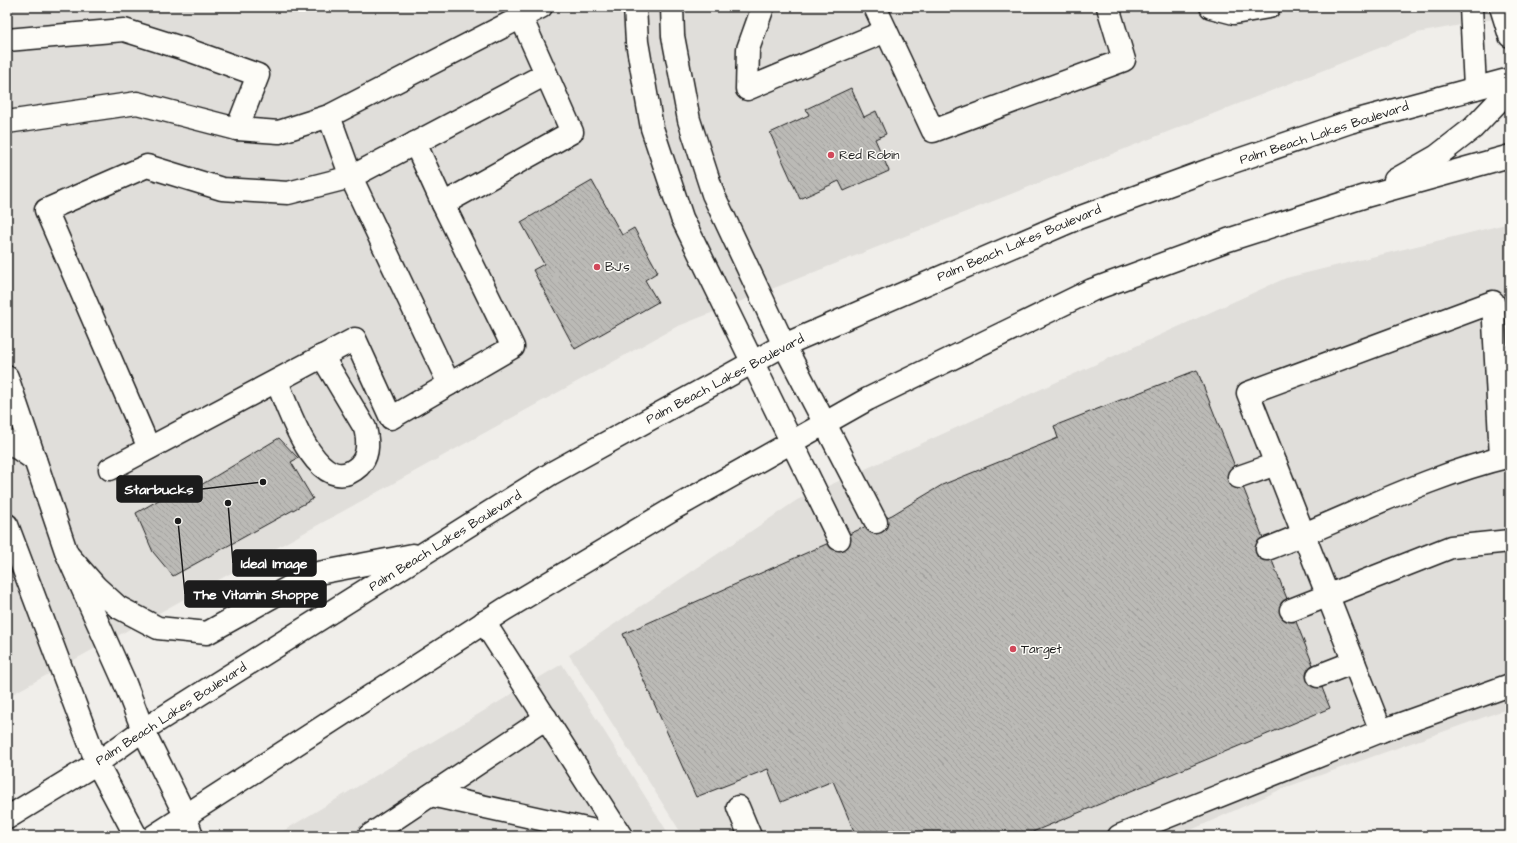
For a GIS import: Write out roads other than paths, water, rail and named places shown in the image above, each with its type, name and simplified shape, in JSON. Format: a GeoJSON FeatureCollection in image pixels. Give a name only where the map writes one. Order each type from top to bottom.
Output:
{"type":"FeatureCollection","features":[{"type":"Feature","properties":{"kind":"main road"},"geometry":{"type":"LineString","coordinates":[[7,122],[137,103],[237,129],[279,132],[329,116],[541,7]]}},
{"type":"Feature","properties":{"kind":"main road"},"geometry":{"type":"LineString","coordinates":[[635,7],[637,42],[652,128],[682,218],[839,539]]}},
{"type":"Feature","properties":{"kind":"main road"},"geometry":{"type":"LineString","coordinates":[[672,7],[673,36],[689,120],[713,194],[784,345],[876,522]]}},
{"type":"Feature","properties":{"kind":"main road"},"geometry":{"type":"LineString","coordinates":[[763,7],[748,49],[747,89],[886,31]]}},
{"type":"Feature","properties":{"kind":"main road"},"geometry":{"type":"LineString","coordinates":[[875,7],[933,131],[1124,60],[1108,7]]}},
{"type":"Feature","properties":{"kind":"main road"},"geometry":{"type":"LineString","coordinates":[[1211,7],[1234,13],[1269,7]]}},
{"type":"Feature","properties":{"kind":"main road"},"geometry":{"type":"LineString","coordinates":[[1471,7],[1475,88]]}},
{"type":"Feature","properties":{"kind":"main road"},"geometry":{"type":"LineString","coordinates":[[1501,7],[1510,36]]}},
{"type":"Feature","properties":{"kind":"main road"},"geometry":{"type":"LineString","coordinates":[[443,204],[572,132],[521,17]]}},
{"type":"Feature","properties":{"kind":"main road"},"geometry":{"type":"LineString","coordinates":[[7,40],[124,30],[191,51],[258,75],[237,129]]}},
{"type":"Feature","properties":{"kind":"main road"},"geometry":{"type":"LineString","coordinates":[[149,448],[46,210],[147,166],[222,189],[288,193],[351,177],[546,74]]}},
{"type":"Feature","properties":{"kind":"main road","name":"Palm Beach Lakes Boulevard"},"geometry":{"type":"LineString","coordinates":[[7,818],[97,763],[143,730],[552,473],[752,361],[784,345],[1078,218],[1210,170],[1350,122],[1510,79]]}},
{"type":"Feature","properties":{"kind":"main road"},"geometry":{"type":"LineString","coordinates":[[1366,196],[1437,156],[1473,128],[1510,89]]}},
{"type":"Feature","properties":{"kind":"main road"},"geometry":{"type":"LineString","coordinates":[[329,116],[351,177],[449,384]]}},
{"type":"Feature","properties":{"kind":"main road"},"geometry":{"type":"LineString","coordinates":[[110,469],[355,339],[391,418],[513,347],[415,144]]}},
{"type":"Feature","properties":{"kind":"main road"},"geometry":{"type":"LineString","coordinates":[[154,836],[484,622],[672,510],[868,399],[1092,290],[1228,240],[1366,196],[1510,156]]}},
{"type":"Feature","properties":{"kind":"main road"},"geometry":{"type":"LineString","coordinates":[[1267,549],[1304,535],[1453,472],[1505,457],[1493,302],[1248,393],[1304,535],[1328,597],[1381,731]]}},
{"type":"Feature","properties":{"kind":"main road"},"geometry":{"type":"LineString","coordinates":[[277,381],[290,414],[314,459],[323,469],[335,474],[349,473],[360,465],[366,454],[368,441],[365,428],[322,356]]}},
{"type":"Feature","properties":{"kind":"main road"},"geometry":{"type":"LineString","coordinates":[[7,377],[67,554],[124,682],[143,730],[185,815],[192,836]]}},
{"type":"Feature","properties":{"kind":"main road"},"geometry":{"type":"LineString","coordinates":[[7,441],[35,460]]}},
{"type":"Feature","properties":{"kind":"main road"},"geometry":{"type":"LineString","coordinates":[[1239,477],[1276,464]]}},
{"type":"Feature","properties":{"kind":"main road"},"geometry":{"type":"LineString","coordinates":[[7,525],[97,763],[136,836]]}},
{"type":"Feature","properties":{"kind":"main road"},"geometry":{"type":"LineString","coordinates":[[1291,610],[1328,597],[1394,568],[1451,547],[1510,541]]}},
{"type":"Feature","properties":{"kind":"main road"},"geometry":{"type":"LineString","coordinates":[[67,554],[96,588],[118,606],[158,628],[207,633],[313,574],[426,552]]}},
{"type":"Feature","properties":{"kind":"main road"},"geometry":{"type":"LineString","coordinates":[[484,622],[620,836]]}},
{"type":"Feature","properties":{"kind":"main road"},"geometry":{"type":"LineString","coordinates":[[1318,676],[1354,662]]}},
{"type":"Feature","properties":{"kind":"main road"},"geometry":{"type":"LineString","coordinates":[[1119,836],[1381,731],[1510,685]]}},
{"type":"Feature","properties":{"kind":"main road"},"geometry":{"type":"LineString","coordinates":[[369,836],[546,718]]}},
{"type":"Feature","properties":{"kind":"main road"},"geometry":{"type":"LineString","coordinates":[[430,795],[620,836]]}},
{"type":"Feature","properties":{"kind":"main road"},"geometry":{"type":"LineString","coordinates":[[738,807],[750,836]]}},
{"type":"Feature","properties":{"kind":"place","name":"Red Robin"},"geometry":{"type":"Point","coordinates":[831,155]}},
{"type":"Feature","properties":{"kind":"place","name":"BJ's"},"geometry":{"type":"Point","coordinates":[597,267]}},
{"type":"Feature","properties":{"kind":"place","name":"Starbucks"},"geometry":{"type":"Point","coordinates":[263,482]}},
{"type":"Feature","properties":{"kind":"place","name":"Ideal Image"},"geometry":{"type":"Point","coordinates":[228,503]}},
{"type":"Feature","properties":{"kind":"place","name":"The Vitamin Shoppe"},"geometry":{"type":"Point","coordinates":[178,521]}},
{"type":"Feature","properties":{"kind":"place","name":"Target"},"geometry":{"type":"Point","coordinates":[1013,649]}}]}
